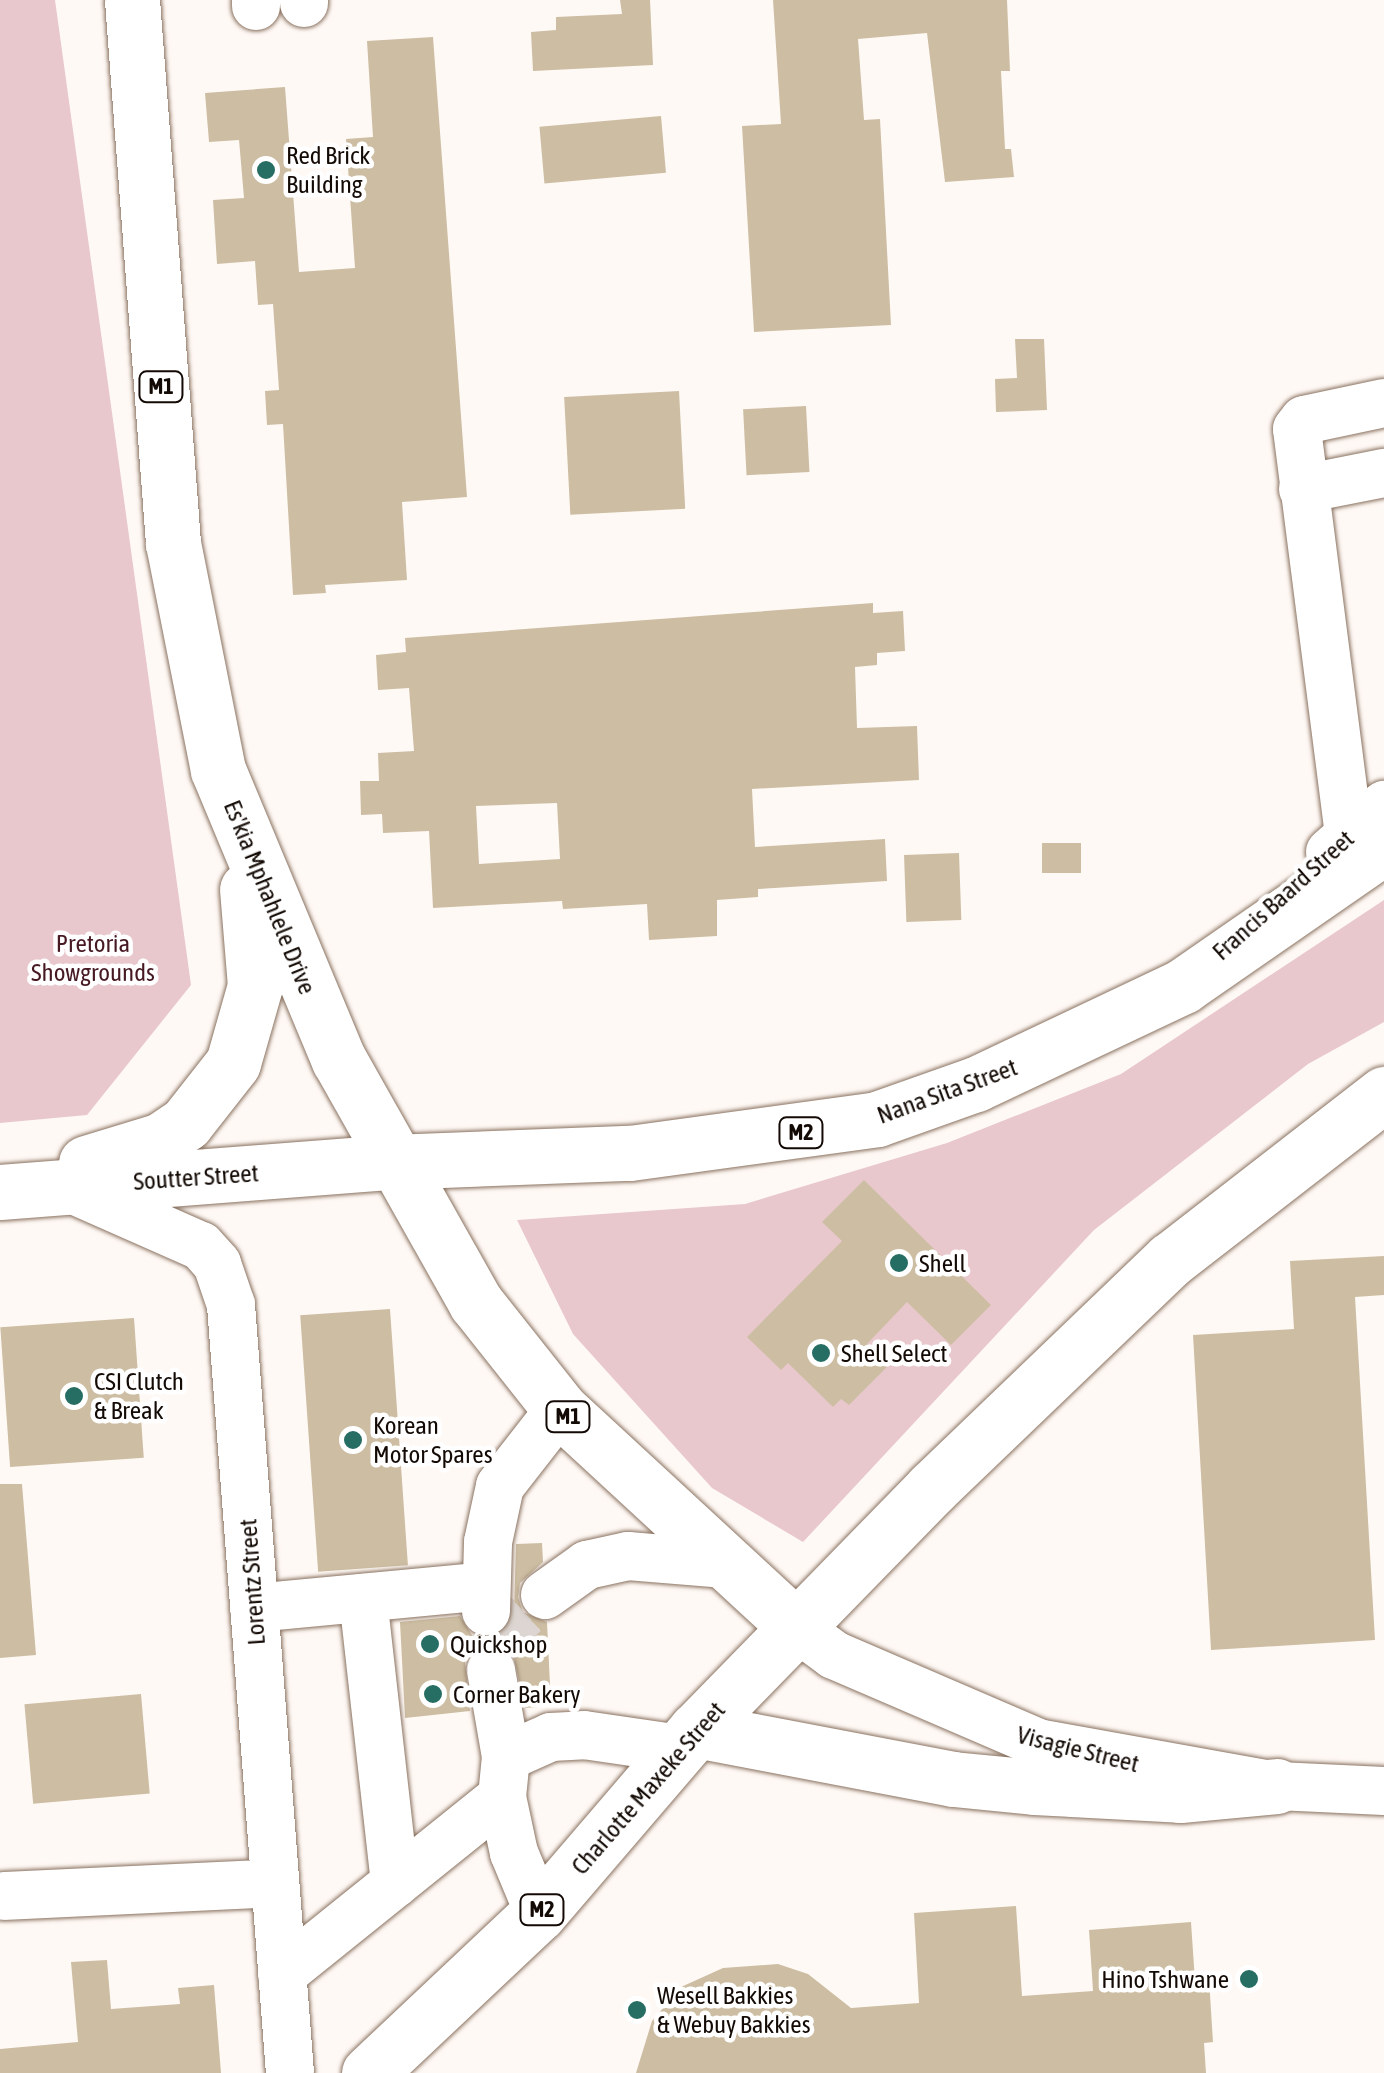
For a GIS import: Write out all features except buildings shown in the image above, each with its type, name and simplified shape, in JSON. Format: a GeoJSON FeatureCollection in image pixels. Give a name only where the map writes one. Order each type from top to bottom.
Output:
{"type":"FeatureCollection","features":[{"type":"Feature","properties":{"kind":"main road","name":"Es'kia Mphahlele Drive"},"geometry":{"type":"LineString","coordinates":[[132,0],[173,543],[218,770],[338,1060],[391,1162],[476,1303],[560,1409],[723,1564],[796,1627]]}},
{"type":"Feature","properties":{"kind":"main road"},"geometry":{"type":"LineString","coordinates":[[0,1182],[150,1146],[186,1123],[233,1063],[252,1008],[255,953],[251,904],[218,770]]}},
{"type":"Feature","properties":{"kind":"main road","name":"Nana Sita Street"},"geometry":{"type":"LineString","coordinates":[[391,1162],[727,1144],[877,1119],[976,1084],[1183,986],[1372,829]]}},
{"type":"Feature","properties":{"kind":"main road","name":"M2"},"geometry":{"type":"LineString","coordinates":[[796,1627],[1170,1260],[1384,1094]]}},
{"type":"Feature","properties":{"kind":"main road","name":"Soutter Street"},"geometry":{"type":"LineString","coordinates":[[0,1192],[391,1162]]}},
{"type":"Feature","properties":{"kind":"main road","name":"Charlotte Maxeke Street"},"geometry":{"type":"LineString","coordinates":[[368,2073],[539,1913],[688,1739],[796,1627]]}},
{"type":"Feature","properties":{"kind":"main road"},"geometry":{"type":"LineString","coordinates":[[688,1739],[953,1779],[1034,1787],[1180,1795],[1277,1786]]}},
{"type":"Feature","properties":{"kind":"street"},"geometry":{"type":"LineString","coordinates":[[1372,829],[1296,446],[1304,420],[1384,403]]}},
{"type":"Feature","properties":{"kind":"street"},"geometry":{"type":"LineString","coordinates":[[1303,489],[1384,473]]}},
{"type":"Feature","properties":{"kind":"street","name":"Lorentz Street"},"geometry":{"type":"LineString","coordinates":[[67,1187],[201,1246],[224,1280],[290,2073]]}},
{"type":"Feature","properties":{"kind":"street"},"geometry":{"type":"LineString","coordinates":[[254,1608],[363,1598],[487,1580],[500,1486],[560,1409]]}},
{"type":"Feature","properties":{"kind":"street"},"geometry":{"type":"LineString","coordinates":[[545,1595],[587,1565],[628,1556],[723,1564]]}},
{"type":"Feature","properties":{"kind":"street"},"geometry":{"type":"LineString","coordinates":[[363,1598],[395,1883]]}},
{"type":"Feature","properties":{"kind":"street","name":"Visagie Street"},"geometry":{"type":"LineString","coordinates":[[796,1627],[834,1655],[1038,1743],[1277,1786],[1384,1791]]}},
{"type":"Feature","properties":{"kind":"street"},"geometry":{"type":"LineString","coordinates":[[492,1670],[514,1852],[539,1913]]}},
{"type":"Feature","properties":{"kind":"street"},"geometry":{"type":"LineString","coordinates":[[282,1974],[395,1883],[551,1737],[688,1739]]}},
{"type":"Feature","properties":{"kind":"street"},"geometry":{"type":"LineString","coordinates":[[4,1896],[275,1884]]}},
{"type":"Feature","properties":{"kind":"green space","name":"Pretoria Showgrounds"},"geometry":{"type":"Polygon","coordinates":[[[0,0],[55,0],[191,985],[87,1115],[0,1123],[0,0]]]}},
{"type":"Feature","properties":{"kind":"green space"},"geometry":{"type":"Polygon","coordinates":[[[1384,900],[1384,1022],[1308,1064],[1094,1230],[803,1542],[712,1488],[573,1334],[517,1220],[745,1204],[947,1143],[1121,1074],[1384,900]]]}},
{"type":"Feature","properties":{"kind":"tunnel"},"geometry":{"type":"LineString","coordinates":[[489,1645],[545,1595]]}},
{"type":"Feature","properties":{"kind":"place","name":"Red Brick Building"},"geometry":{"type":"Point","coordinates":[266,170]}},
{"type":"Feature","properties":{"kind":"place","name":"Shell"},"geometry":{"type":"Point","coordinates":[899,1263]}},
{"type":"Feature","properties":{"kind":"place","name":"Shell Select"},"geometry":{"type":"Point","coordinates":[821,1353]}},
{"type":"Feature","properties":{"kind":"place","name":"CSI Clutch & Break"},"geometry":{"type":"Point","coordinates":[74,1396]}},
{"type":"Feature","properties":{"kind":"place","name":"Korean Motor Spares"},"geometry":{"type":"Point","coordinates":[353,1440]}},
{"type":"Feature","properties":{"kind":"place","name":"Quickshop"},"geometry":{"type":"Point","coordinates":[430,1644]}},
{"type":"Feature","properties":{"kind":"place","name":"Corner Bakery"},"geometry":{"type":"Point","coordinates":[433,1694]}},
{"type":"Feature","properties":{"kind":"place","name":"Hino Tshwane"},"geometry":{"type":"Point","coordinates":[1249,1979]}},
{"type":"Feature","properties":{"kind":"place","name":"Wesell Bakkies & Webuy Bakkies"},"geometry":{"type":"Point","coordinates":[637,2010]}}]}
